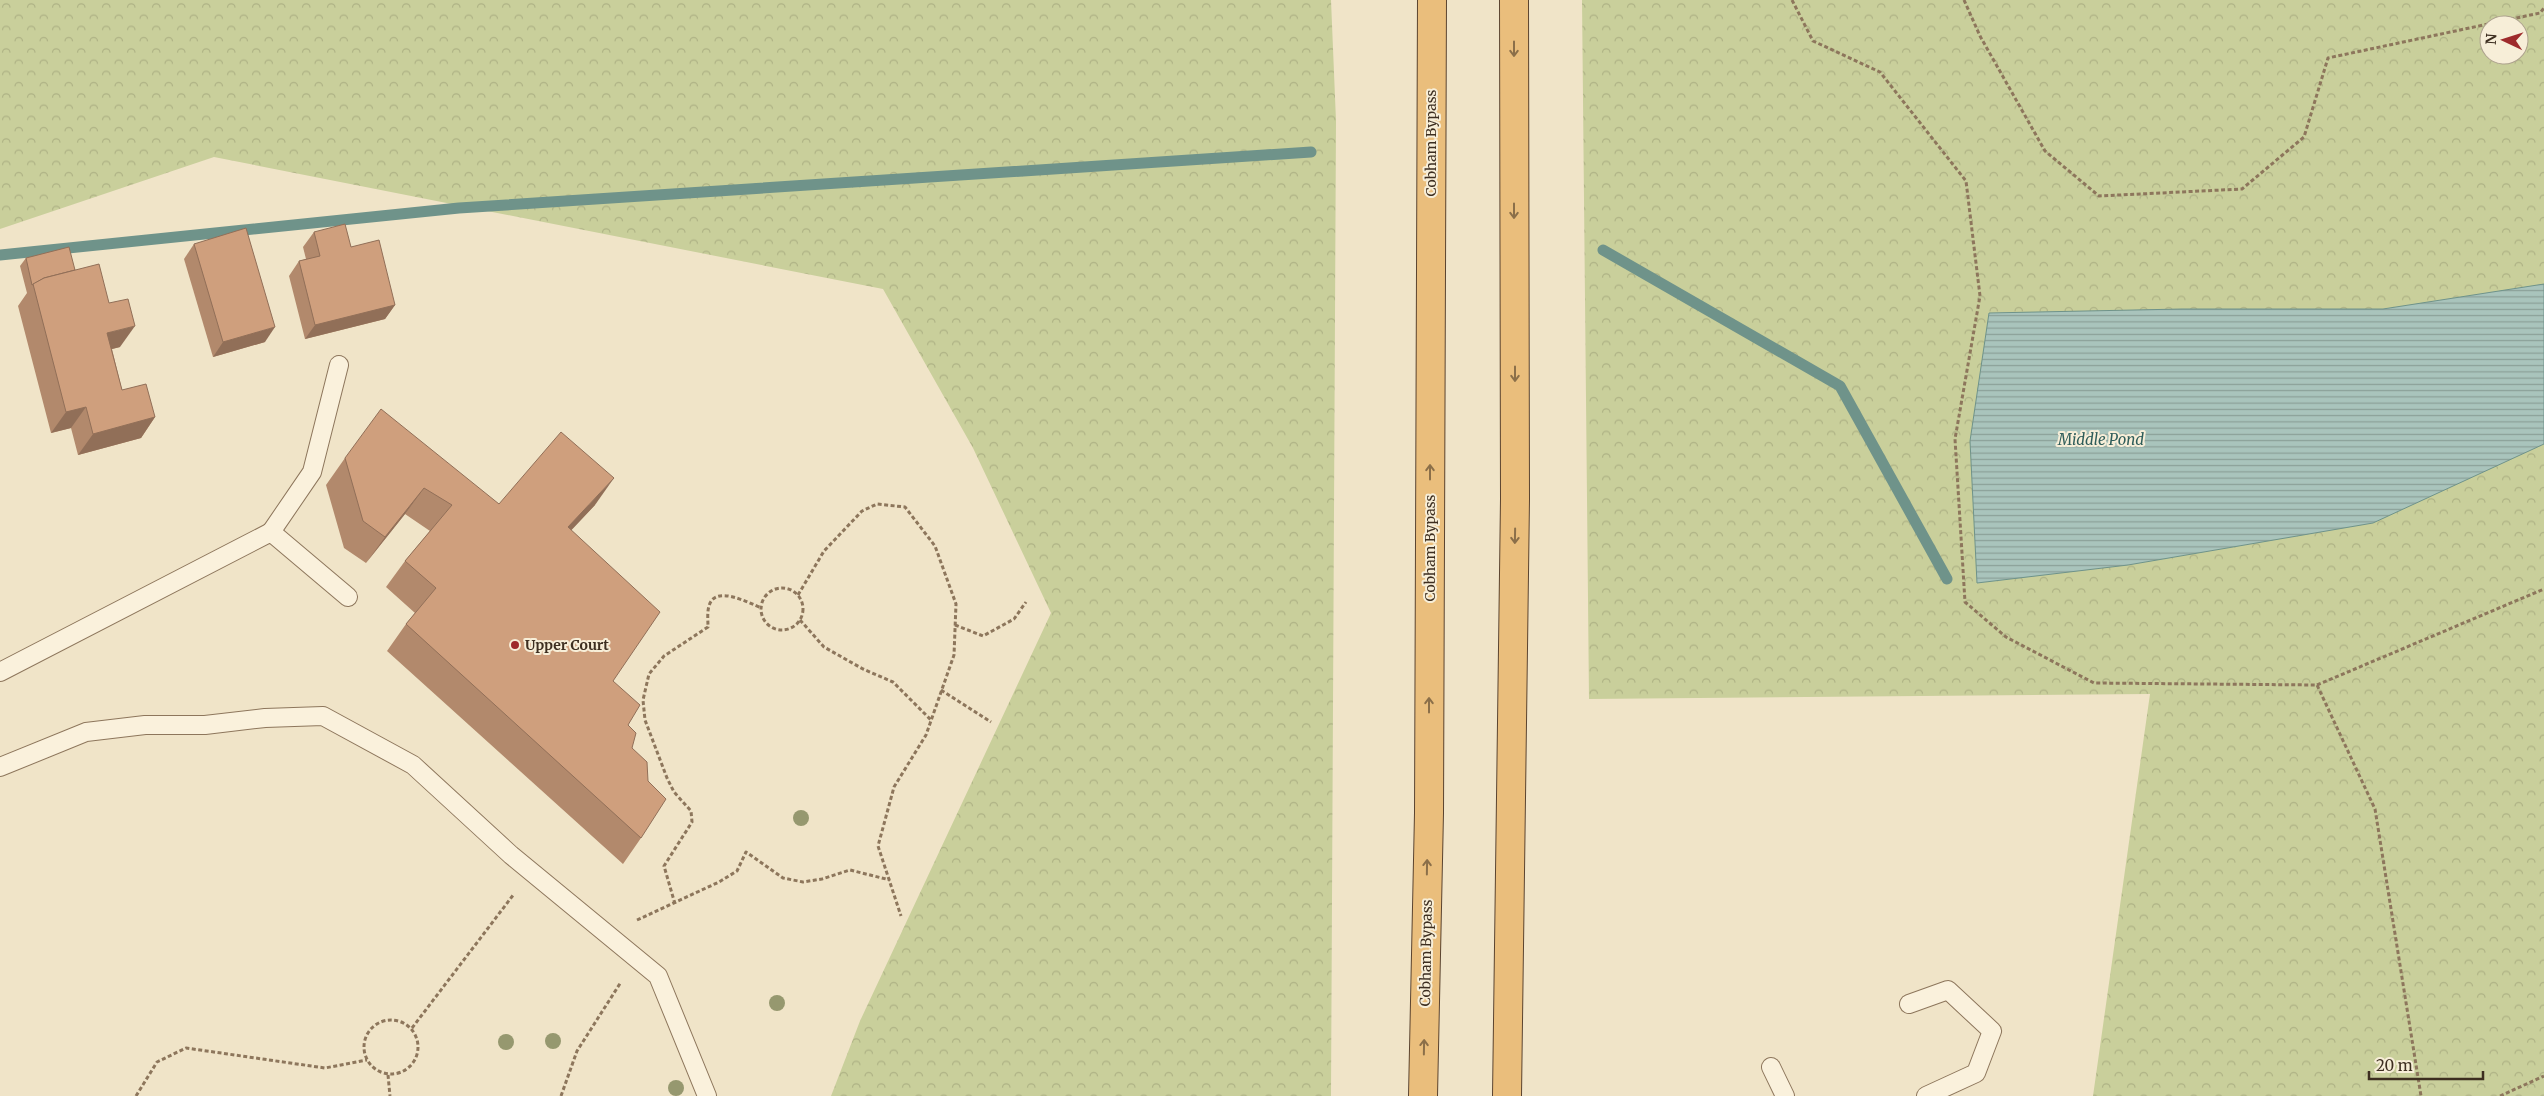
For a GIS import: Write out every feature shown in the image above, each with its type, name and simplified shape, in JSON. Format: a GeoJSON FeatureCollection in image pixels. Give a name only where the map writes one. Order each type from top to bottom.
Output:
{"type":"FeatureCollection","features":[{"type":"Feature","properties":{"kind":"highway","name":"Cobham Bypass"},"geometry":{"type":"LineString","coordinates":[[1423,1096],[1429,813],[1432,0]]}},
{"type":"Feature","properties":{"kind":"highway"},"geometry":{"type":"LineString","coordinates":[[1507,1096],[1516,499],[1514,0]]}},
{"type":"Feature","properties":{"kind":"lane"},"geometry":{"type":"LineString","coordinates":[[0,672],[271,532],[312,472],[339,365]]}},
{"type":"Feature","properties":{"kind":"lane"},"geometry":{"type":"LineString","coordinates":[[271,532],[348,597]]}},
{"type":"Feature","properties":{"kind":"lane"},"geometry":{"type":"LineString","coordinates":[[0,767],[86,732],[145,725],[205,724],[265,718],[323,716],[413,765],[531,872],[658,976],[706,1096]]}},
{"type":"Feature","properties":{"kind":"lane"},"geometry":{"type":"LineString","coordinates":[[1909,1004],[1948,990],[1992,1032],[1976,1073],[1926,1096]]}},
{"type":"Feature","properties":{"kind":"lane"},"geometry":{"type":"LineString","coordinates":[[1771,1066],[1785,1096]]}},
{"type":"Feature","properties":{"kind":"path"},"geometry":{"type":"LineString","coordinates":[[1792,0],[1813,41],[1880,72],[1966,181],[1980,296],[1955,439],[1965,602],[2006,637],[2094,683],[2317,685],[2544,589]]}},
{"type":"Feature","properties":{"kind":"path"},"geometry":{"type":"LineString","coordinates":[[1964,0],[1980,36],[2045,151],[2099,196],[2242,189],[2304,137],[2328,58],[2540,13],[2544,8]]}},
{"type":"Feature","properties":{"kind":"path"},"geometry":{"type":"LineString","coordinates":[[798,595],[824,551],[862,511],[877,504],[905,508],[936,546],[956,604],[954,655],[926,735],[894,787],[878,846],[901,916]]}},
{"type":"Feature","properties":{"kind":"path"},"geometry":{"type":"LineString","coordinates":[[786,589],[798,595],[803,607],[800,620],[789,629],[776,629],[766,621],[762,608],[763,602],[772,591],[786,589]]}},
{"type":"Feature","properties":{"kind":"path"},"geometry":{"type":"LineString","coordinates":[[674,904],[664,866],[692,822],[691,811],[674,792],[645,720],[643,700],[649,674],[664,656],[708,627],[709,606],[714,598],[725,594],[762,608]]}},
{"type":"Feature","properties":{"kind":"path"},"geometry":{"type":"LineString","coordinates":[[955,625],[983,636],[1014,619],[1026,602]]}},
{"type":"Feature","properties":{"kind":"path"},"geometry":{"type":"LineString","coordinates":[[800,620],[824,647],[863,669],[893,682],[931,720]]}},
{"type":"Feature","properties":{"kind":"path"},"geometry":{"type":"LineString","coordinates":[[2317,685],[2375,808],[2421,1096]]}},
{"type":"Feature","properties":{"kind":"path"},"geometry":{"type":"LineString","coordinates":[[941,690],[991,722]]}},
{"type":"Feature","properties":{"kind":"path"},"geometry":{"type":"LineString","coordinates":[[607,934],[674,904],[737,871],[746,852],[782,878],[803,882],[822,879],[850,870],[890,880]]}},
{"type":"Feature","properties":{"kind":"path"},"geometry":{"type":"LineString","coordinates":[[412,1028],[531,872]]}},
{"type":"Feature","properties":{"kind":"path"},"geometry":{"type":"LineString","coordinates":[[562,1096],[577,1051],[636,958]]}},
{"type":"Feature","properties":{"kind":"path"},"geometry":{"type":"LineString","coordinates":[[396,1019],[412,1028],[419,1045],[414,1062],[399,1073],[388,1075],[373,1067],[367,1060],[364,1043],[372,1027],[378,1022],[396,1019]]}},
{"type":"Feature","properties":{"kind":"path"},"geometry":{"type":"LineString","coordinates":[[136,1096],[157,1062],[186,1048],[325,1068],[367,1060]]}},
{"type":"Feature","properties":{"kind":"path"},"geometry":{"type":"LineString","coordinates":[[388,1075],[390,1096]]}},
{"type":"Feature","properties":{"kind":"path"},"geometry":{"type":"LineString","coordinates":[[2500,1096],[2544,1076]]}},
{"type":"Feature","properties":{"kind":"green space"},"geometry":{"type":"Polygon","coordinates":[[[0,0],[1331,0],[1336,121],[1331,1096],[831,1096],[860,1021],[1051,613],[973,448],[883,289],[214,157],[0,229],[0,0]]]}},
{"type":"Feature","properties":{"kind":"green space"},"geometry":{"type":"Polygon","coordinates":[[[1582,0],[2544,0],[2544,1096],[2093,1096],[2150,694],[1589,699],[1582,0]]]}},
{"type":"Feature","properties":{"kind":"water","name":"Middle Pond"},"geometry":{"type":"Polygon","coordinates":[[[2544,284],[2544,444],[2373,523],[2128,565],[1977,583],[1970,441],[1989,313],[2182,309],[2383,309],[2544,284]]]}},
{"type":"Feature","properties":{"kind":"building"},"geometry":{"type":"Polygon","coordinates":[[[345,224],[351,247],[379,240],[395,305],[315,325],[299,261],[320,256],[314,232],[345,224]]]}},
{"type":"Feature","properties":{"kind":"building"},"geometry":{"type":"Polygon","coordinates":[[[246,228],[275,327],[223,342],[194,244],[246,228]]]}},
{"type":"Feature","properties":{"kind":"building"},"geometry":{"type":"Polygon","coordinates":[[[69,247],[75,270],[44,278],[32,285],[26,258],[69,247]]]}},
{"type":"Feature","properties":{"kind":"building"},"geometry":{"type":"Polygon","coordinates":[[[99,264],[109,303],[128,299],[135,326],[107,333],[122,390],[146,384],[155,417],[93,434],[86,407],[66,412],[33,284],[44,278],[99,264]]]}},
{"type":"Feature","properties":{"kind":"building","name":"Upper Court"},"geometry":{"type":"Polygon","coordinates":[[[381,409],[499,504],[561,432],[614,478],[568,527],[660,612],[613,681],[640,705],[628,725],[636,733],[632,748],[647,762],[648,781],[666,799],[641,838],[406,624],[436,588],[405,561],[452,505],[424,488],[385,537],[363,521],[345,458],[381,409]]]}},
{"type":"Feature","properties":{"kind":"waterway"},"geometry":{"type":"LineString","coordinates":[[0,255],[459,208],[1311,152]]}},
{"type":"Feature","properties":{"kind":"waterway"},"geometry":{"type":"LineString","coordinates":[[1603,250],[1840,386],[1947,579]]}},
{"type":"Feature","properties":{"kind":"place","name":"Upper Court"},"geometry":{"type":"Point","coordinates":[515,645]}}]}
